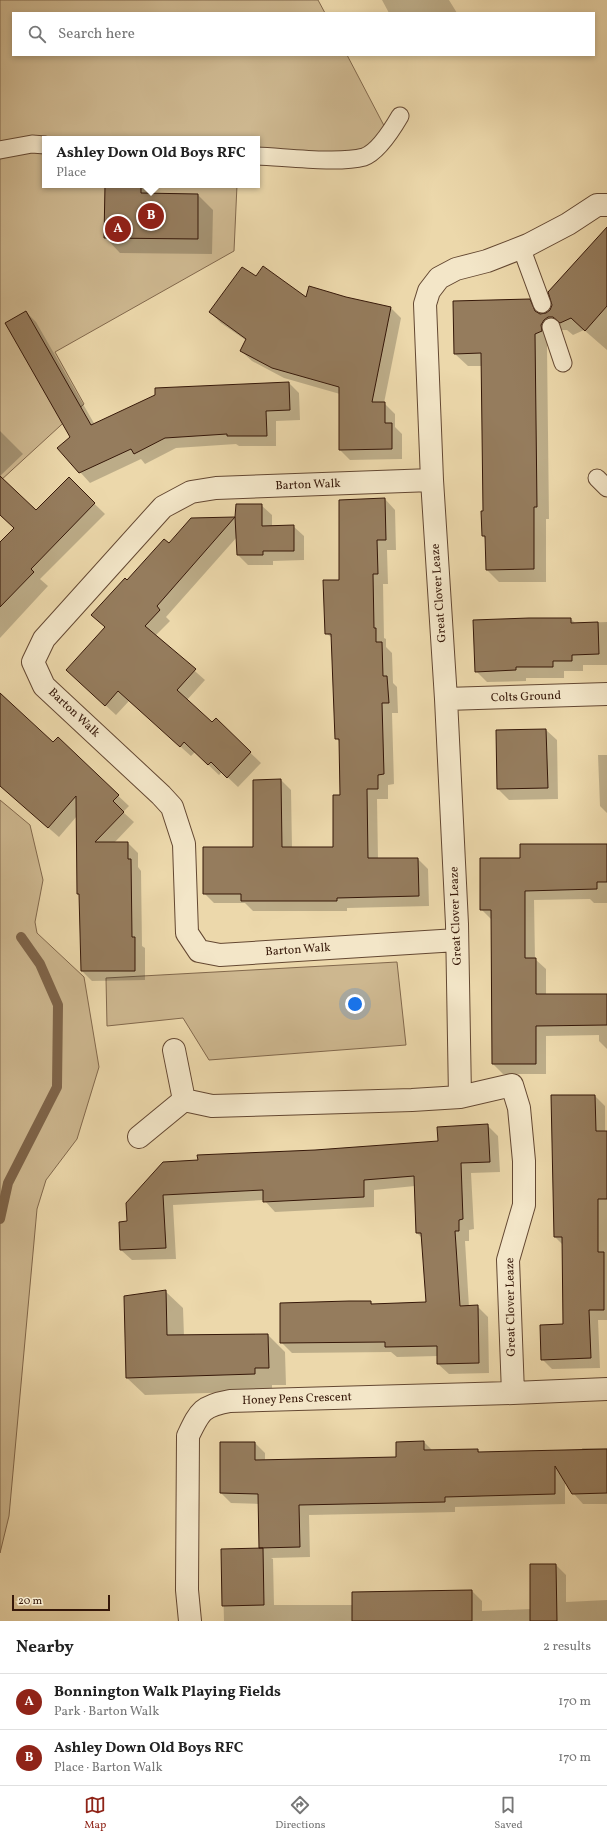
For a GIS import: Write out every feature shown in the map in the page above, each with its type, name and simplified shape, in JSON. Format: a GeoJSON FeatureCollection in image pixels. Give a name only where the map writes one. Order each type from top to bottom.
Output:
{"type":"FeatureCollection","features":[{"type":"Feature","properties":{"kind":"street","name":"Great Clover Leaze"},"geometry":{"type":"LineString","coordinates":[[460,1096],[457,940],[446,699],[432,480],[424,315],[428,291],[439,278],[456,269],[487,261],[521,247],[568,224],[597,205],[607,204]]}},
{"type":"Feature","properties":{"kind":"street","name":"Barton Walk"},"geometry":{"type":"LineString","coordinates":[[432,480],[216,488],[191,492],[163,506],[44,639],[33,662],[44,686],[172,807],[184,844],[187,933],[199,950],[220,955],[457,940]]}},
{"type":"Feature","properties":{"kind":"street","name":"Colts Ground"},"geometry":{"type":"LineString","coordinates":[[446,699],[607,694]]}},
{"type":"Feature","properties":{"kind":"street"},"geometry":{"type":"LineString","coordinates":[[139,1137],[184,1100],[174,1050]]}},
{"type":"Feature","properties":{"kind":"street","name":"Great Clover Leaze"},"geometry":{"type":"LineString","coordinates":[[184,1100],[212,1106],[412,1100],[460,1096],[512,1085],[519,1108],[524,1161],[524,1204],[508,1260],[513,1393]]}},
{"type":"Feature","properties":{"kind":"street","name":"Honey Pens Crescent"},"geometry":{"type":"LineString","coordinates":[[190,1621],[187,1590],[188,1436],[198,1415],[213,1404],[230,1401],[607,1389]]}},
{"type":"Feature","properties":{"kind":"lane"},"geometry":{"type":"LineString","coordinates":[[260,156],[335,160],[365,156],[386,139],[400,116]]}},
{"type":"Feature","properties":{"kind":"lane"},"geometry":{"type":"LineString","coordinates":[[0,150],[32,144],[42,145]]}},
{"type":"Feature","properties":{"kind":"lane"},"geometry":{"type":"LineString","coordinates":[[521,247],[542,304]]}},
{"type":"Feature","properties":{"kind":"lane"},"geometry":{"type":"LineString","coordinates":[[550,327],[563,363]]}},
{"type":"Feature","properties":{"kind":"shaded area"},"geometry":{"type":"Polygon","coordinates":[[[0,0],[318,0],[324,12],[12,12],[12,56],[348,56],[391,139],[324,167],[260,163],[260,136],[42,136],[42,188],[237,188],[234,251],[55,352],[84,404],[0,481],[0,0]]]}},
{"type":"Feature","properties":{"kind":"shaded area"},"geometry":{"type":"Polygon","coordinates":[[[0,800],[30,825],[43,880],[35,922],[37,933],[84,977],[99,1067],[77,1139],[46,1180],[37,1209],[9,1516],[0,1553],[0,800]]]}},
{"type":"Feature","properties":{"kind":"shaded area"},"geometry":{"type":"Polygon","coordinates":[[[397,962],[406,1045],[209,1060],[183,1018],[107,1026],[106,978],[397,962]]]}},
{"type":"Feature","properties":{"kind":"building"},"geometry":{"type":"Polygon","coordinates":[[[105,188],[141,188],[141,193],[198,194],[198,239],[104,238],[105,188]]]}},
{"type":"Feature","properties":{"kind":"building"},"geometry":{"type":"Polygon","coordinates":[[[607,227],[607,306],[585,331],[571,318],[560,323],[553,317],[548,317],[541,325],[542,331],[535,334],[537,507],[534,507],[534,569],[486,570],[485,536],[482,536],[481,511],[483,511],[481,353],[454,354],[453,301],[530,299],[535,311],[540,314],[546,313],[550,310],[552,305],[548,292],[607,227]]]}},
{"type":"Feature","properties":{"kind":"building"},"geometry":{"type":"Polygon","coordinates":[[[263,266],[306,297],[309,286],[346,297],[391,307],[372,402],[385,402],[385,423],[392,423],[392,449],[339,450],[339,387],[272,368],[240,351],[246,339],[209,312],[242,267],[256,276],[263,266]]]}},
{"type":"Feature","properties":{"kind":"building"},"geometry":{"type":"Polygon","coordinates":[[[26,311],[91,425],[155,395],[155,388],[289,382],[290,410],[266,411],[267,436],[227,436],[227,434],[165,438],[134,454],[131,449],[79,473],[57,448],[70,437],[5,323],[26,311]]]}},
{"type":"Feature","properties":{"kind":"building"},"geometry":{"type":"Polygon","coordinates":[[[0,476],[36,510],[69,477],[95,503],[31,569],[34,572],[0,607],[0,542],[14,528],[0,515],[0,476]]]}},
{"type":"Feature","properties":{"kind":"building"},"geometry":{"type":"Polygon","coordinates":[[[385,498],[386,540],[377,540],[378,574],[373,574],[374,628],[376,628],[376,642],[382,642],[383,676],[387,676],[389,703],[382,703],[384,774],[378,775],[378,789],[367,789],[368,858],[418,858],[419,896],[337,898],[337,901],[241,901],[241,894],[203,894],[203,847],[253,847],[253,780],[281,779],[282,847],[333,847],[333,795],[340,795],[339,739],[335,739],[331,634],[325,634],[323,580],[339,580],[339,500],[385,498]]]}},
{"type":"Feature","properties":{"kind":"building"},"geometry":{"type":"Polygon","coordinates":[[[236,504],[262,504],[262,526],[294,525],[294,551],[263,551],[263,555],[237,555],[235,517],[236,504]]]}},
{"type":"Feature","properties":{"kind":"building"},"geometry":{"type":"Polygon","coordinates":[[[235,517],[157,606],[160,610],[145,626],[196,669],[177,690],[212,722],[216,718],[251,752],[227,778],[211,762],[208,765],[184,742],[180,747],[118,691],[105,706],[66,670],[105,627],[91,615],[125,578],[127,580],[164,539],[169,543],[191,518],[235,517]]]}},
{"type":"Feature","properties":{"kind":"building"},"geometry":{"type":"Polygon","coordinates":[[[571,618],[571,623],[598,622],[599,654],[572,655],[572,661],[553,661],[553,667],[516,667],[516,670],[475,672],[473,620],[571,618]]]}},
{"type":"Feature","properties":{"kind":"building"},"geometry":{"type":"Polygon","coordinates":[[[0,693],[53,742],[58,737],[119,795],[113,801],[124,812],[95,842],[128,842],[128,859],[131,859],[132,937],[135,937],[135,971],[81,971],[79,894],[77,894],[76,796],[48,828],[0,786],[0,693]]]}},
{"type":"Feature","properties":{"kind":"building"},"geometry":{"type":"Polygon","coordinates":[[[546,729],[548,788],[497,789],[496,730],[546,729]]]}},
{"type":"Feature","properties":{"kind":"building"},"geometry":{"type":"Polygon","coordinates":[[[520,844],[607,844],[607,882],[597,882],[597,889],[525,891],[525,958],[536,958],[536,994],[607,994],[607,1025],[536,1026],[536,1064],[492,1064],[491,910],[480,910],[480,858],[520,858],[520,844]]]}},
{"type":"Feature","properties":{"kind":"building"},"geometry":{"type":"Polygon","coordinates":[[[551,1095],[595,1095],[596,1131],[607,1131],[607,1199],[598,1199],[598,1252],[604,1252],[604,1310],[589,1310],[591,1358],[541,1360],[540,1325],[563,1324],[562,1237],[554,1237],[551,1095]]]}},
{"type":"Feature","properties":{"kind":"building"},"geometry":{"type":"Polygon","coordinates":[[[488,1124],[490,1162],[461,1163],[463,1219],[459,1220],[459,1231],[455,1231],[460,1306],[478,1305],[479,1363],[437,1364],[437,1346],[385,1347],[385,1342],[280,1343],[280,1303],[371,1301],[371,1304],[426,1302],[421,1233],[416,1233],[414,1176],[364,1180],[364,1197],[263,1202],[263,1190],[163,1195],[166,1248],[120,1250],[119,1222],[127,1221],[126,1203],[163,1162],[198,1160],[197,1155],[315,1150],[438,1141],[437,1127],[488,1124]]]}},
{"type":"Feature","properties":{"kind":"building"},"geometry":{"type":"Polygon","coordinates":[[[166,1290],[167,1335],[268,1334],[269,1368],[255,1368],[255,1374],[126,1378],[124,1296],[166,1290]]]}},
{"type":"Feature","properties":{"kind":"building"},"geometry":{"type":"Polygon","coordinates":[[[424,1441],[424,1450],[478,1449],[478,1452],[607,1449],[607,1493],[572,1494],[555,1466],[555,1494],[445,1497],[445,1502],[299,1505],[300,1547],[259,1548],[258,1494],[220,1493],[220,1442],[255,1442],[255,1460],[396,1457],[396,1442],[424,1441]]]}},
{"type":"Feature","properties":{"kind":"building"},"geometry":{"type":"Polygon","coordinates":[[[263,1548],[264,1605],[222,1606],[221,1549],[263,1548]]]}},
{"type":"Feature","properties":{"kind":"building"},"geometry":{"type":"Polygon","coordinates":[[[530,1564],[556,1564],[557,1621],[530,1621],[530,1564]]]}},
{"type":"Feature","properties":{"kind":"building"},"geometry":{"type":"Polygon","coordinates":[[[472,1590],[472,1621],[352,1621],[352,1592],[472,1590]]]}},
{"type":"Feature","properties":{"kind":"waterway"},"geometry":{"type":"LineString","coordinates":[[0,1219],[8,1183],[57,1087],[58,1005],[40,964],[21,937]]}},
{"type":"Feature","properties":{"kind":"place","name":"Ashley Down Old Boys RFC"},"geometry":{"type":"Point","coordinates":[151,216]}},
{"type":"Feature","properties":{"kind":"place","name":"Bonnington Walk Playing Fields"},"geometry":{"type":"Point","coordinates":[118,229]}}]}
